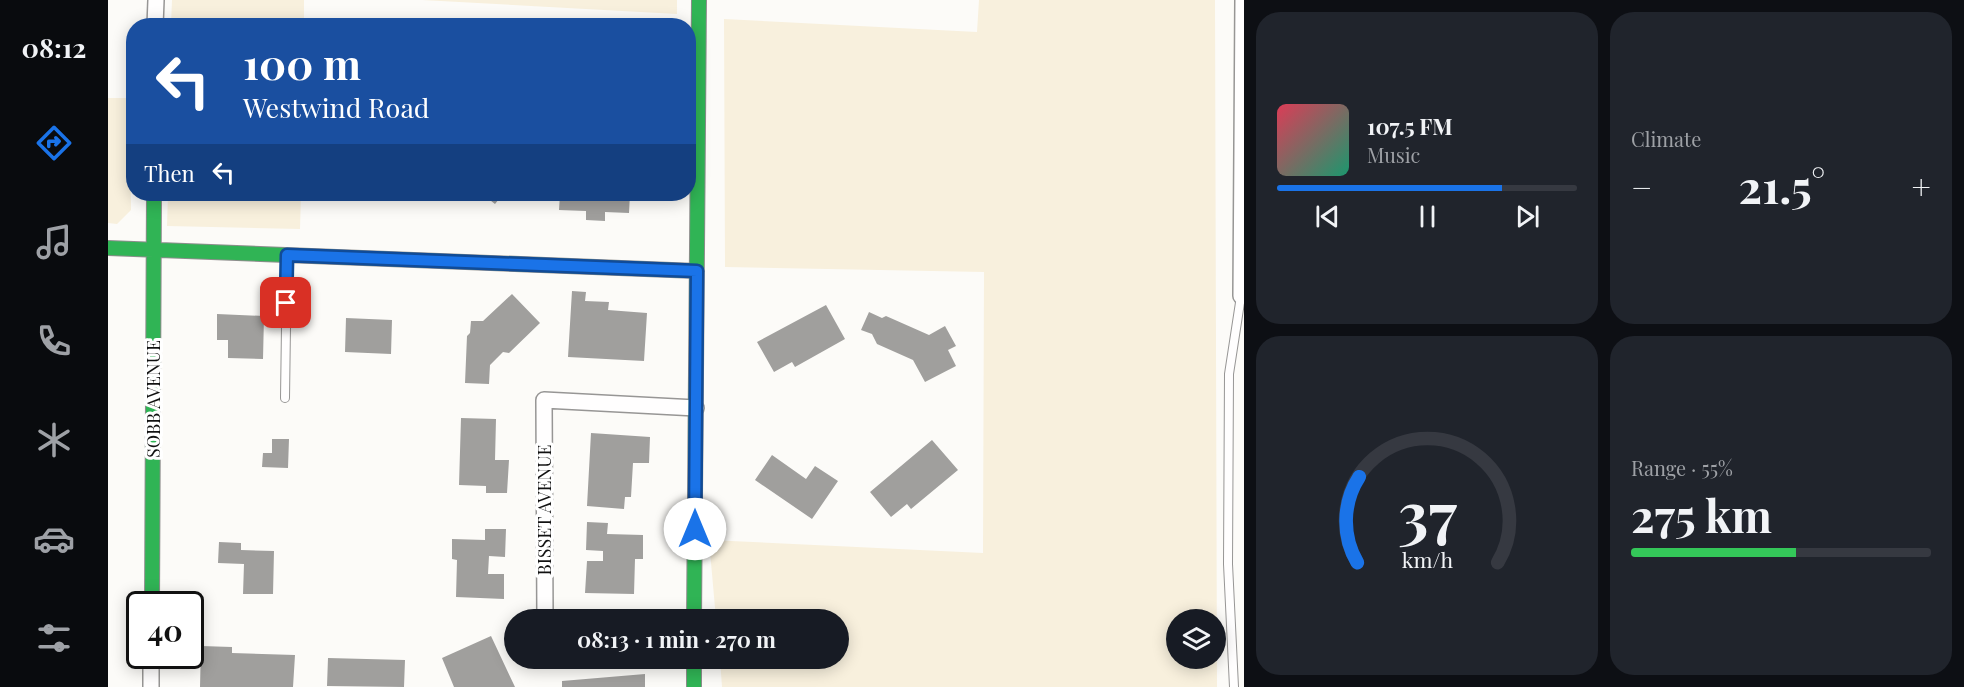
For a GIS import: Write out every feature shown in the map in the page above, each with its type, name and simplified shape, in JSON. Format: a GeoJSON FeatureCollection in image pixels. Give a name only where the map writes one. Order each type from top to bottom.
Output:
{"type":"FeatureCollection","features":[{"type":"Feature","properties":{"kind":"street"},"geometry":{"type":"LineString","coordinates":[[155,18],[156,0]]}},
{"type":"Feature","properties":{"kind":"street"},"geometry":{"type":"LineString","coordinates":[[694,609],[699,0]]}},
{"type":"Feature","properties":{"kind":"street"},"geometry":{"type":"LineString","coordinates":[[1242,296],[1243,0]]}},
{"type":"Feature","properties":{"kind":"street","name":"SOBB AVENUE"},"geometry":{"type":"LineString","coordinates":[[152,591],[154,201]]}},
{"type":"Feature","properties":{"kind":"street"},"geometry":{"type":"LineString","coordinates":[[108,248],[697,271]]}},
{"type":"Feature","properties":{"kind":"street","name":"BISSET AVENUE"},"geometry":{"type":"LineString","coordinates":[[545,609],[544,400],[696,408]]}},
{"type":"Feature","properties":{"kind":"street"},"geometry":{"type":"LineString","coordinates":[[151,687],[152,669]]}},
{"type":"Feature","properties":{"kind":"street"},"geometry":{"type":"LineString","coordinates":[[694,669],[694,687]]}},
{"type":"Feature","properties":{"kind":"lane"},"geometry":{"type":"LineString","coordinates":[[285,398],[287,255]]}},
{"type":"Feature","properties":{"kind":"lane"},"geometry":{"type":"LineString","coordinates":[[1234,687],[1228,564],[1229,374],[1242,296]]}},
{"type":"Feature","properties":{"kind":"sand"},"geometry":{"type":"Polygon","coordinates":[[[172,0],[304,0],[304,18],[171,18],[172,0]]]}},
{"type":"Feature","properties":{"kind":"sand"},"geometry":{"type":"Polygon","coordinates":[[[422,0],[677,0],[677,14],[422,0]]]}},
{"type":"Feature","properties":{"kind":"sand"},"geometry":{"type":"Polygon","coordinates":[[[979,0],[1215,0],[1217,609],[1166,609],[1166,669],[1217,669],[1217,687],[722,687],[721,669],[849,669],[849,609],[715,609],[709,540],[983,553],[984,272],[725,267],[724,19],[977,32],[979,0]]]}},
{"type":"Feature","properties":{"kind":"sand"},"geometry":{"type":"Polygon","coordinates":[[[108,98],[126,98],[126,201],[131,201],[131,210],[117,224],[108,223],[108,98]]]}},
{"type":"Feature","properties":{"kind":"sand"},"geometry":{"type":"Polygon","coordinates":[[[168,201],[301,201],[300,229],[167,226],[168,201]]]}},
{"type":"Feature","properties":{"kind":"building"},"geometry":{"type":"Polygon","coordinates":[[[560,201],[630,201],[629,213],[605,212],[605,221],[586,220],[586,211],[559,210],[560,201]]]}},
{"type":"Feature","properties":{"kind":"building"},"geometry":{"type":"Polygon","coordinates":[[[572,291],[586,292],[585,301],[609,302],[608,310],[647,313],[644,361],[568,357],[572,291]]]}},
{"type":"Feature","properties":{"kind":"building"},"geometry":{"type":"Polygon","coordinates":[[[512,294],[540,323],[509,353],[503,352],[490,365],[489,384],[465,383],[467,336],[470,333],[471,321],[483,321],[512,294]]]}},
{"type":"Feature","properties":{"kind":"building"},"geometry":{"type":"Polygon","coordinates":[[[826,305],[845,339],[795,367],[792,362],[774,372],[757,342],[826,305]]]}},
{"type":"Feature","properties":{"kind":"building"},"geometry":{"type":"Polygon","coordinates":[[[869,312],[882,318],[886,316],[929,335],[945,326],[956,346],[948,350],[956,366],[925,382],[913,360],[877,344],[872,334],[861,330],[869,312]]]}},
{"type":"Feature","properties":{"kind":"building"},"geometry":{"type":"Polygon","coordinates":[[[217,314],[264,316],[263,359],[228,358],[228,340],[217,340],[217,314]]]}},
{"type":"Feature","properties":{"kind":"building"},"geometry":{"type":"Polygon","coordinates":[[[346,318],[392,320],[391,354],[345,352],[346,318]]]}},
{"type":"Feature","properties":{"kind":"building"},"geometry":{"type":"Polygon","coordinates":[[[461,418],[496,419],[495,460],[509,460],[507,493],[486,493],[486,486],[459,485],[461,418]]]}},
{"type":"Feature","properties":{"kind":"building"},"geometry":{"type":"Polygon","coordinates":[[[591,433],[650,437],[649,463],[633,463],[631,497],[625,497],[624,509],[587,506],[591,433]]]}},
{"type":"Feature","properties":{"kind":"building"},"geometry":{"type":"Polygon","coordinates":[[[272,439],[289,439],[288,468],[262,467],[263,453],[272,453],[272,439]]]}},
{"type":"Feature","properties":{"kind":"building"},"geometry":{"type":"Polygon","coordinates":[[[932,440],[958,470],[911,509],[907,504],[891,517],[870,492],[932,440]]]}},
{"type":"Feature","properties":{"kind":"building"},"geometry":{"type":"Polygon","coordinates":[[[772,455],[806,479],[815,466],[838,481],[812,519],[755,480],[772,455]]]}},
{"type":"Feature","properties":{"kind":"building"},"geometry":{"type":"Polygon","coordinates":[[[587,522],[608,523],[607,534],[643,535],[643,559],[635,559],[634,594],[585,593],[587,561],[603,561],[603,551],[586,550],[587,522]]]}},
{"type":"Feature","properties":{"kind":"building"},"geometry":{"type":"Polygon","coordinates":[[[485,529],[506,529],[505,557],[489,556],[488,574],[504,574],[504,599],[456,597],[457,560],[452,559],[452,539],[485,540],[485,529]]]}},
{"type":"Feature","properties":{"kind":"building"},"geometry":{"type":"Polygon","coordinates":[[[219,542],[241,543],[241,550],[274,551],[273,594],[243,594],[244,564],[218,563],[219,542]]]}},
{"type":"Feature","properties":{"kind":"building"},"geometry":{"type":"Polygon","coordinates":[[[491,636],[504,664],[504,669],[507,669],[515,687],[454,687],[442,658],[491,636]]]}},
{"type":"Feature","properties":{"kind":"building"},"geometry":{"type":"Polygon","coordinates":[[[204,646],[232,647],[232,653],[295,655],[293,687],[200,687],[200,669],[204,669],[204,646]]]}},
{"type":"Feature","properties":{"kind":"building"},"geometry":{"type":"Polygon","coordinates":[[[328,658],[405,660],[404,687],[327,686],[328,658]]]}},
{"type":"Feature","properties":{"kind":"building"},"geometry":{"type":"Polygon","coordinates":[[[645,674],[645,687],[562,687],[562,681],[645,674]]]}},
{"type":"Feature","properties":{"kind":"traffic: fast"},"geometry":{"type":"LineString","coordinates":[[694,609],[699,0]]}},
{"type":"Feature","properties":{"kind":"traffic: fast"},"geometry":{"type":"LineString","coordinates":[[152,591],[154,201]]}},
{"type":"Feature","properties":{"kind":"traffic: fast"},"geometry":{"type":"LineString","coordinates":[[108,248],[697,271]]}},
{"type":"Feature","properties":{"kind":"traffic: fast"},"geometry":{"type":"LineString","coordinates":[[694,669],[694,687]]}},
{"type":"Feature","properties":{"kind":"route"},"geometry":{"type":"LineString","coordinates":[[286,303],[287,255],[697,271],[695,529]]}}]}
